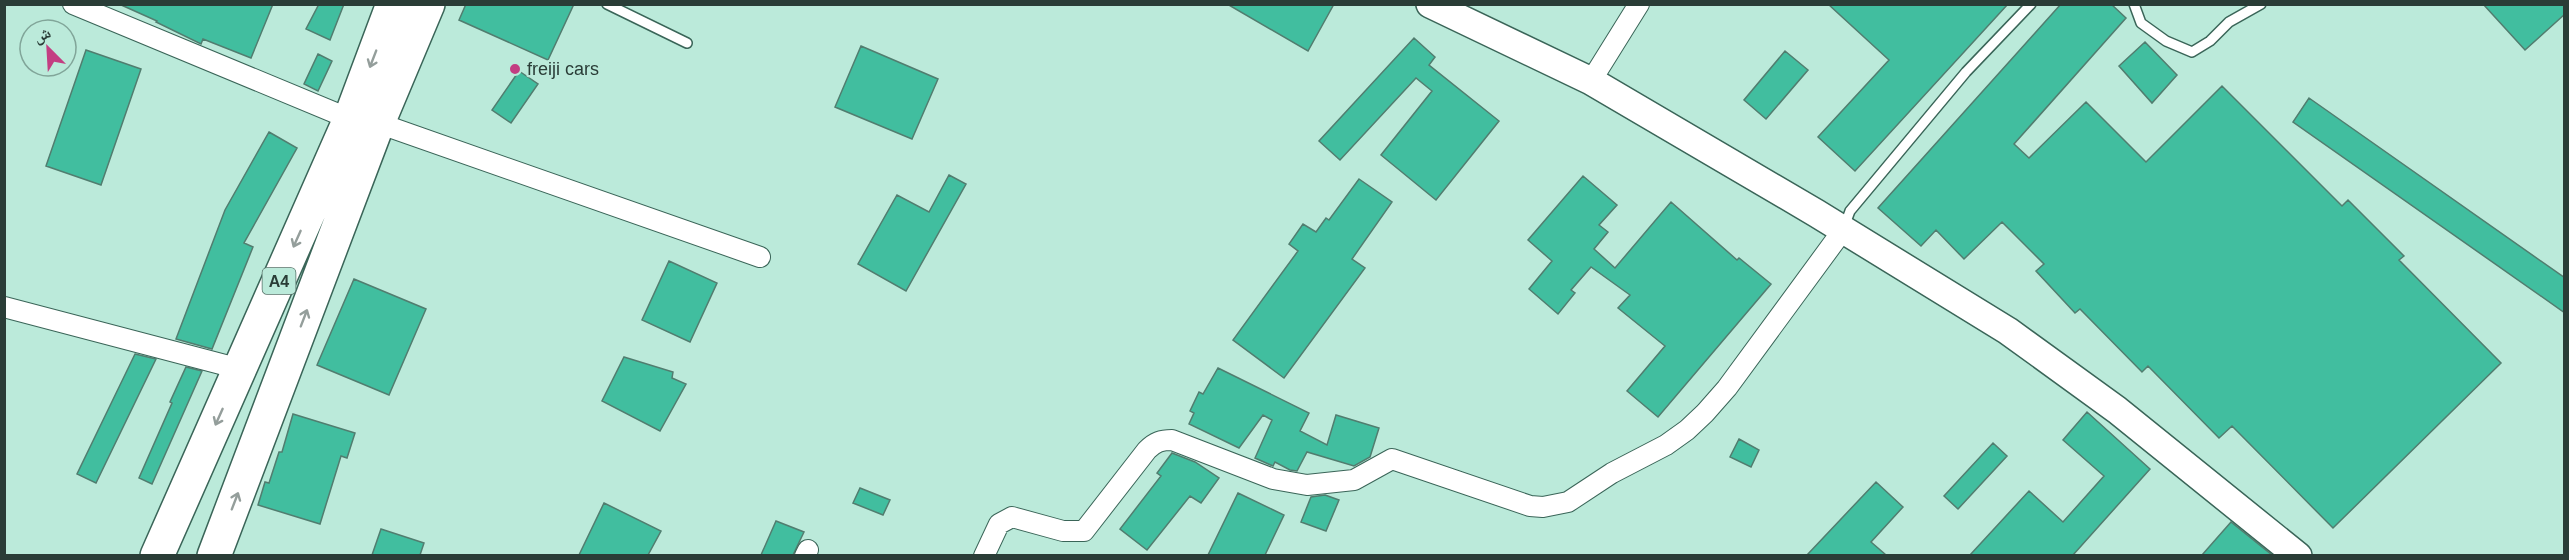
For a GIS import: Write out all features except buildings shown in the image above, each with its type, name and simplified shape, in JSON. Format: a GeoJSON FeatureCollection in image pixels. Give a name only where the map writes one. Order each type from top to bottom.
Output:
{"type":"FeatureCollection","features":[{"type":"Feature","properties":{"kind":"highway","name":"A4"},"geometry":{"type":"LineString","coordinates":[[214,555],[364,121],[393,4]]}},
{"type":"Feature","properties":{"kind":"highway","name":"A4"},"geometry":{"type":"LineString","coordinates":[[157,555],[240,369],[364,121],[428,4]]}},
{"type":"Feature","properties":{"kind":"street"},"geometry":{"type":"LineString","coordinates":[[1430,4],[1591,81],[2008,331],[2117,410],[2298,555]]}},
{"type":"Feature","properties":{"kind":"street"},"geometry":{"type":"LineString","coordinates":[[1591,81],[1639,4]]}},
{"type":"Feature","properties":{"kind":"street"},"geometry":{"type":"LineString","coordinates":[[81,6],[364,121],[760,257]]}},
{"type":"Feature","properties":{"kind":"street"},"geometry":{"type":"LineString","coordinates":[[984,555],[999,524],[1012,517],[1063,531],[1084,531],[1147,450],[1153,444],[1164,440],[1172,440],[1273,479],[1291,483],[1307,485],[1354,480],[1392,459],[1530,506],[1543,507],[1568,502],[1612,473],[1666,444],[1706,413],[1843,230]]}},
{"type":"Feature","properties":{"kind":"street"},"geometry":{"type":"LineString","coordinates":[[4,307],[240,369]]}},
{"type":"Feature","properties":{"kind":"lane"},"geometry":{"type":"LineString","coordinates":[[607,4],[687,43]]}},
{"type":"Feature","properties":{"kind":"lane"},"geometry":{"type":"LineString","coordinates":[[1843,230],[1850,211],[1952,89],[2031,4]]}},
{"type":"Feature","properties":{"kind":"lane"},"geometry":{"type":"LineString","coordinates":[[2134,4],[2141,23],[2166,41],[2192,52],[2210,41],[2229,21],[2261,4]]}},
{"type":"Feature","properties":{"kind":"place","name":"freiji cars"},"geometry":{"type":"Point","coordinates":[515,69]}}]}
